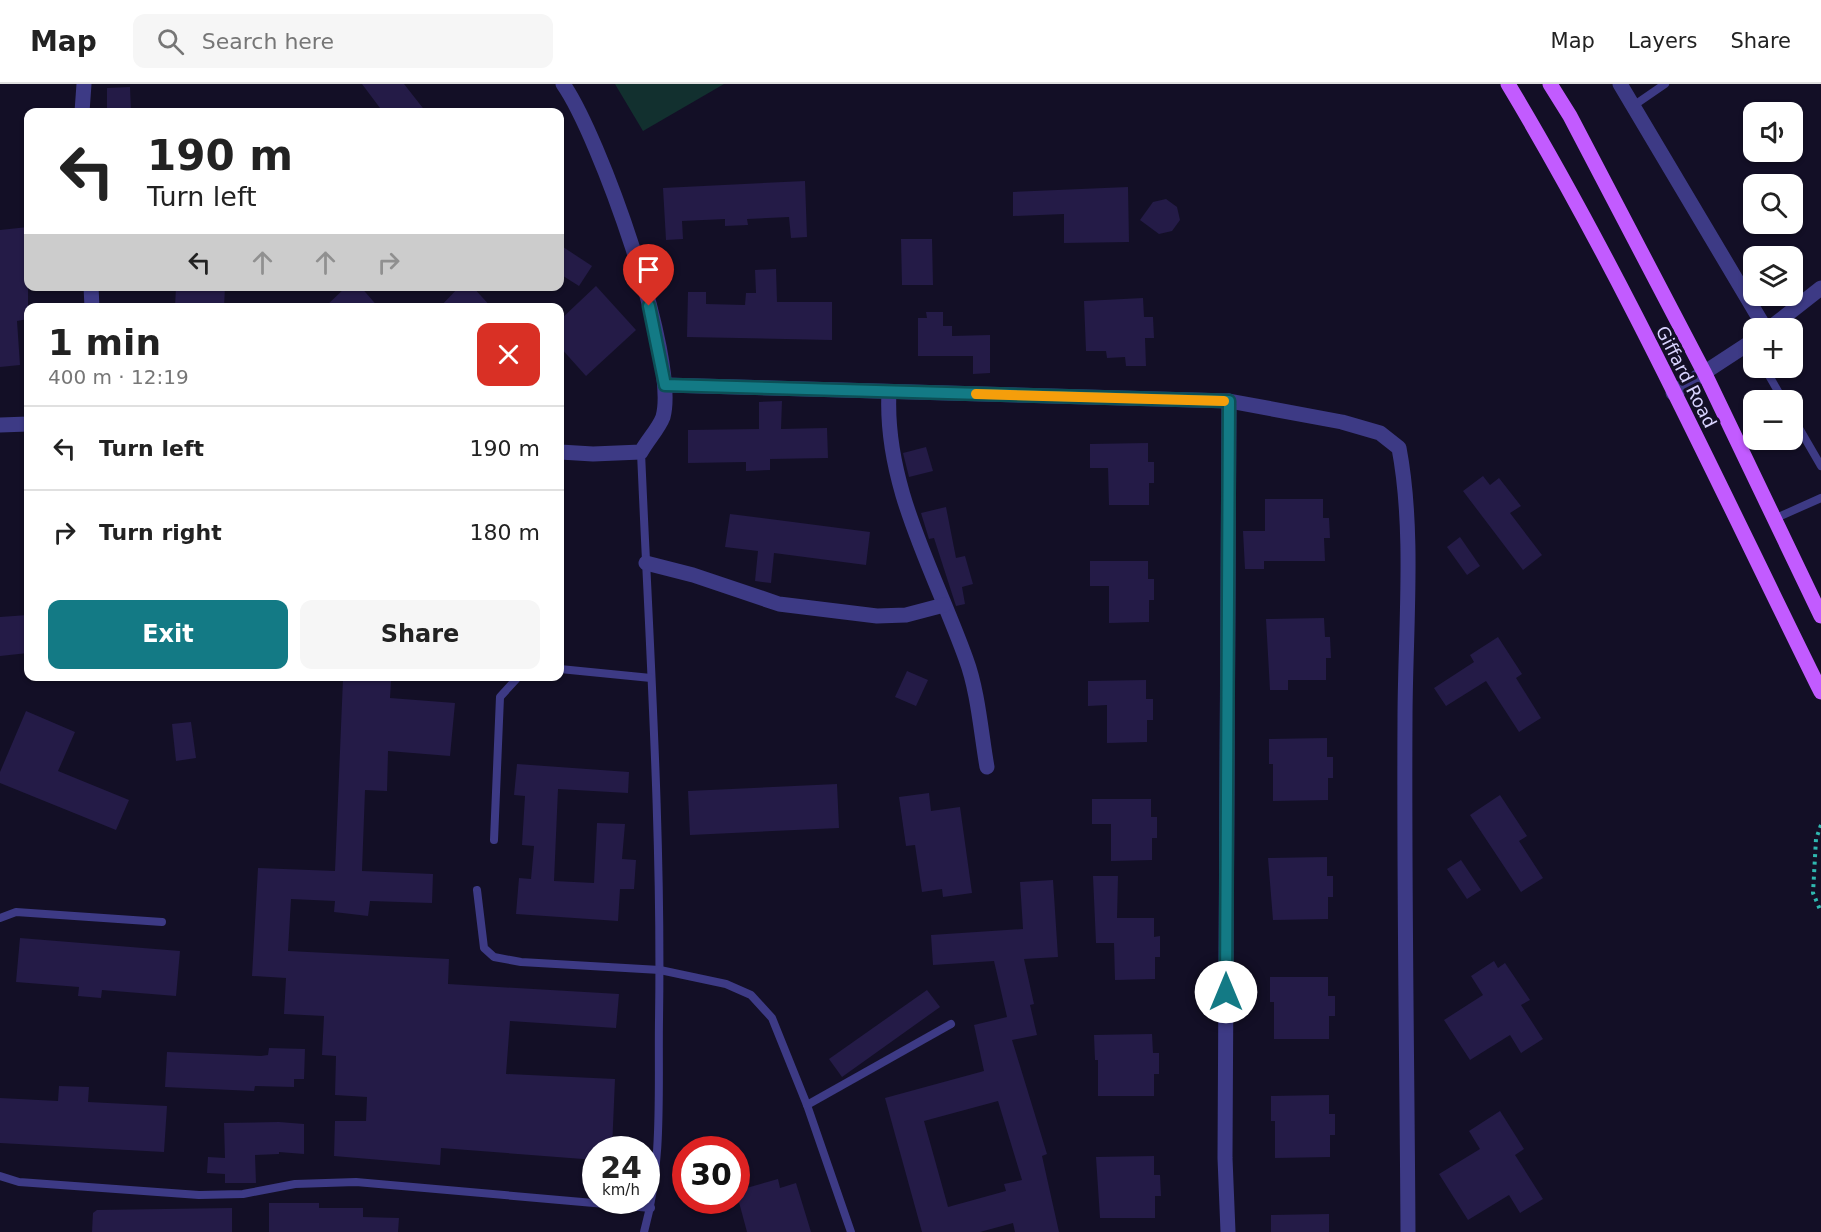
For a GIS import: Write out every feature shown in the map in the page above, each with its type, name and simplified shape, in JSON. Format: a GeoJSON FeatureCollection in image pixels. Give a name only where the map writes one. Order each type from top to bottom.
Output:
{"type":"FeatureCollection","features":[{"type":"Feature","properties":{"kind":"main road","name":"Giffard Road"},"geometry":{"type":"LineString","coordinates":[[1508,84],[1549,154],[1673,393],[1821,692]]}},
{"type":"Feature","properties":{"kind":"main road","name":"Giffard Road"},"geometry":{"type":"LineString","coordinates":[[1550,84],[1570,116],[1705,374],[1821,616]]}},
{"type":"Feature","properties":{"kind":"street"},"geometry":{"type":"LineString","coordinates":[[82,108],[84,84]]}},
{"type":"Feature","properties":{"kind":"street"},"geometry":{"type":"LineString","coordinates":[[563,84],[574,100],[601,158],[654,325],[665,385],[663,418],[641,452],[592,454],[564,452]]}},
{"type":"Feature","properties":{"kind":"street"},"geometry":{"type":"LineString","coordinates":[[1620,84],[1759,318]]}},
{"type":"Feature","properties":{"kind":"street"},"geometry":{"type":"LineString","coordinates":[[1783,318],[1821,288]]}},
{"type":"Feature","properties":{"kind":"street"},"geometry":{"type":"LineString","coordinates":[[1673,393],[1743,348]]}},
{"type":"Feature","properties":{"kind":"street"},"geometry":{"type":"LineString","coordinates":[[665,385],[1229,401],[1342,422],[1380,433],[1400,448],[1406,482],[1408,1232]]}},
{"type":"Feature","properties":{"kind":"street"},"geometry":{"type":"LineString","coordinates":[[889,392],[888,419],[903,502],[967,661],[987,767]]}},
{"type":"Feature","properties":{"kind":"street"},"geometry":{"type":"LineString","coordinates":[[1228,1232],[1225,1134],[1229,401]]}},
{"type":"Feature","properties":{"kind":"street"},"geometry":{"type":"LineString","coordinates":[[0,425],[24,424]]}},
{"type":"Feature","properties":{"kind":"street"},"geometry":{"type":"LineString","coordinates":[[646,563],[693,575],[779,604],[877,616],[906,615],[944,605]]}},
{"type":"Feature","properties":{"kind":"lane"},"geometry":{"type":"LineString","coordinates":[[1633,106],[1665,84]]}},
{"type":"Feature","properties":{"kind":"lane"},"geometry":{"type":"LineString","coordinates":[[1803,435],[1821,466]]}},
{"type":"Feature","properties":{"kind":"lane"},"geometry":{"type":"LineString","coordinates":[[641,452],[660,970],[657,1136]]}},
{"type":"Feature","properties":{"kind":"lane"},"geometry":{"type":"LineString","coordinates":[[1774,519],[1821,498]]}},
{"type":"Feature","properties":{"kind":"lane"},"geometry":{"type":"LineString","coordinates":[[564,669],[651,678]]}},
{"type":"Feature","properties":{"kind":"lane"},"geometry":{"type":"LineString","coordinates":[[494,840],[500,697],[514,681]]}},
{"type":"Feature","properties":{"kind":"lane"},"geometry":{"type":"LineString","coordinates":[[477,890],[480,930],[484,948],[494,957],[521,962],[660,970],[726,984],[751,995],[772,1018],[807,1105],[851,1232]]}},
{"type":"Feature","properties":{"kind":"lane"},"geometry":{"type":"LineString","coordinates":[[0,918],[16,912],[162,922]]}},
{"type":"Feature","properties":{"kind":"lane"},"geometry":{"type":"LineString","coordinates":[[807,1105],[951,1024]]}},
{"type":"Feature","properties":{"kind":"lane"},"geometry":{"type":"LineString","coordinates":[[0,1176],[19,1182],[198,1195],[243,1194],[295,1184],[356,1182],[582,1202]]}},
{"type":"Feature","properties":{"kind":"lane"},"geometry":{"type":"LineString","coordinates":[[644,1232],[649,1214]]}},
{"type":"Feature","properties":{"kind":"path"},"geometry":{"type":"LineString","coordinates":[[1821,825],[1816,839],[1813,893],[1821,912]]}},
{"type":"Feature","properties":{"kind":"green space"},"geometry":{"type":"Polygon","coordinates":[[[615,84],[724,84],[643,131],[615,84]]]}},
{"type":"Feature","properties":{"kind":"building"},"geometry":{"type":"Polygon","coordinates":[[[362,84],[404,84],[423,108],[380,108],[362,84]]]}},
{"type":"Feature","properties":{"kind":"building"},"geometry":{"type":"Polygon","coordinates":[[[130,87],[131,108],[107,108],[107,88],[130,87]]]}},
{"type":"Feature","properties":{"kind":"building"},"geometry":{"type":"Polygon","coordinates":[[[805,181],[807,237],[791,238],[789,217],[747,219],[748,225],[725,226],[725,219],[682,221],[683,239],[666,240],[663,188],[805,181]]]}},
{"type":"Feature","properties":{"kind":"building"},"geometry":{"type":"Polygon","coordinates":[[[1128,187],[1129,242],[1064,243],[1064,214],[1013,216],[1013,192],[1128,187]]]}},
{"type":"Feature","properties":{"kind":"building"},"geometry":{"type":"Polygon","coordinates":[[[1166,199],[1177,207],[1180,220],[1172,231],[1159,234],[1140,220],[1153,202],[1166,199]]]}},
{"type":"Feature","properties":{"kind":"building"},"geometry":{"type":"Polygon","coordinates":[[[24,227],[24,291],[28,291],[28,303],[24,303],[24,320],[17,321],[20,365],[0,367],[0,230],[24,227]]]}},
{"type":"Feature","properties":{"kind":"building"},"geometry":{"type":"Polygon","coordinates":[[[901,239],[932,239],[933,285],[902,285],[901,239]]]}},
{"type":"Feature","properties":{"kind":"building"},"geometry":{"type":"Polygon","coordinates":[[[564,248],[592,266],[579,286],[564,277],[564,248]]]}},
{"type":"Feature","properties":{"kind":"building"},"geometry":{"type":"Polygon","coordinates":[[[776,269],[777,302],[832,302],[832,340],[687,337],[688,292],[706,292],[706,304],[745,305],[746,293],[756,293],[755,270],[776,269]]]}},
{"type":"Feature","properties":{"kind":"building"},"geometry":{"type":"Polygon","coordinates":[[[596,286],[636,330],[586,376],[564,351],[564,316],[596,286]]]}},
{"type":"Feature","properties":{"kind":"building"},"geometry":{"type":"Polygon","coordinates":[[[176,291],[225,291],[224,303],[175,303],[176,291]]]}},
{"type":"Feature","properties":{"kind":"building"},"geometry":{"type":"Polygon","coordinates":[[[342,291],[364,291],[375,303],[329,303],[342,291]]]}},
{"type":"Feature","properties":{"kind":"building"},"geometry":{"type":"Polygon","coordinates":[[[455,291],[477,291],[487,303],[444,303],[455,291]]]}},
{"type":"Feature","properties":{"kind":"building"},"geometry":{"type":"Polygon","coordinates":[[[1143,298],[1144,317],[1153,317],[1154,338],[1145,338],[1146,366],[1126,366],[1125,357],[1107,358],[1106,351],[1086,351],[1084,301],[1143,298]]]}},
{"type":"Feature","properties":{"kind":"building"},"geometry":{"type":"Polygon","coordinates":[[[926,312],[943,312],[943,326],[952,326],[952,336],[990,335],[990,373],[973,374],[973,356],[918,356],[918,318],[927,318],[926,312]]]}},
{"type":"Feature","properties":{"kind":"building"},"geometry":{"type":"Polygon","coordinates":[[[782,401],[781,429],[827,428],[828,458],[770,459],[770,470],[746,471],[746,462],[688,463],[688,430],[759,429],[759,402],[782,401]]]}},
{"type":"Feature","properties":{"kind":"building"},"geometry":{"type":"Polygon","coordinates":[[[1148,443],[1148,462],[1154,462],[1154,483],[1149,483],[1149,505],[1109,505],[1108,468],[1090,468],[1090,444],[1148,443]]]}},
{"type":"Feature","properties":{"kind":"building"},"geometry":{"type":"Polygon","coordinates":[[[926,447],[933,471],[909,477],[903,453],[926,447]]]}},
{"type":"Feature","properties":{"kind":"building"},"geometry":{"type":"Polygon","coordinates":[[[1483,476],[1490,485],[1499,478],[1521,506],[1510,513],[1542,555],[1523,570],[1463,491],[1483,476]]]}},
{"type":"Feature","properties":{"kind":"building"},"geometry":{"type":"Polygon","coordinates":[[[1265,499],[1323,499],[1323,518],[1329,518],[1330,538],[1324,538],[1325,561],[1264,561],[1264,569],[1245,569],[1243,531],[1265,531],[1265,499]]]}},
{"type":"Feature","properties":{"kind":"building"},"geometry":{"type":"Polygon","coordinates":[[[946,507],[956,558],[965,556],[973,584],[962,587],[965,604],[956,606],[934,538],[929,539],[921,513],[946,507]]]}},
{"type":"Feature","properties":{"kind":"building"},"geometry":{"type":"Polygon","coordinates":[[[730,514],[870,532],[866,565],[774,553],[771,583],[755,581],[758,551],[725,547],[730,514]]]}},
{"type":"Feature","properties":{"kind":"building"},"geometry":{"type":"Polygon","coordinates":[[[1460,537],[1480,566],[1467,575],[1447,547],[1460,537]]]}},
{"type":"Feature","properties":{"kind":"building"},"geometry":{"type":"Polygon","coordinates":[[[1090,561],[1148,561],[1148,579],[1154,579],[1154,600],[1149,600],[1149,622],[1109,623],[1109,586],[1090,586],[1090,561]]]}},
{"type":"Feature","properties":{"kind":"building"},"geometry":{"type":"Polygon","coordinates":[[[24,615],[24,653],[0,656],[0,617],[24,615]]]}},
{"type":"Feature","properties":{"kind":"building"},"geometry":{"type":"Polygon","coordinates":[[[1324,618],[1325,637],[1330,637],[1331,658],[1326,658],[1326,680],[1288,680],[1288,690],[1270,690],[1266,619],[1324,618]]]}},
{"type":"Feature","properties":{"kind":"building"},"geometry":{"type":"Polygon","coordinates":[[[1498,637],[1522,674],[1516,678],[1541,718],[1519,732],[1486,681],[1446,706],[1434,688],[1474,662],[1470,655],[1498,637]]]}},
{"type":"Feature","properties":{"kind":"building"},"geometry":{"type":"Polygon","coordinates":[[[907,671],[928,680],[916,706],[895,697],[907,671]]]}},
{"type":"Feature","properties":{"kind":"building"},"geometry":{"type":"Polygon","coordinates":[[[1146,680],[1146,699],[1153,699],[1153,720],[1147,720],[1147,742],[1107,743],[1107,705],[1088,706],[1088,681],[1146,680]]]}},
{"type":"Feature","properties":{"kind":"building"},"geometry":{"type":"Polygon","coordinates":[[[343,681],[391,681],[390,698],[455,703],[450,756],[388,751],[387,791],[365,790],[362,871],[433,874],[432,903],[370,901],[368,916],[334,912],[335,901],[291,899],[288,951],[449,959],[448,984],[619,994],[616,1028],[510,1021],[506,1074],[615,1079],[613,1136],[582,1136],[582,1159],[441,1148],[440,1165],[334,1156],[335,1121],[366,1121],[367,1097],[335,1095],[336,1056],[322,1055],[324,1016],[284,1014],[286,978],[252,976],[258,868],[335,871],[343,681]]]}},
{"type":"Feature","properties":{"kind":"building"},"geometry":{"type":"Polygon","coordinates":[[[26,711],[75,732],[58,771],[129,800],[116,830],[0,783],[0,772],[26,711]]]}},
{"type":"Feature","properties":{"kind":"building"},"geometry":{"type":"Polygon","coordinates":[[[191,722],[196,758],[176,761],[172,724],[191,722]]]}},
{"type":"Feature","properties":{"kind":"building"},"geometry":{"type":"Polygon","coordinates":[[[1327,738],[1327,757],[1333,757],[1333,778],[1328,778],[1328,800],[1273,801],[1273,764],[1269,764],[1269,739],[1327,738]]]}},
{"type":"Feature","properties":{"kind":"building"},"geometry":{"type":"Polygon","coordinates":[[[517,764],[629,772],[628,793],[558,789],[554,881],[594,883],[597,823],[625,824],[622,859],[636,860],[634,889],[620,889],[618,921],[516,914],[519,878],[531,879],[534,846],[522,845],[525,796],[514,795],[517,764]]]}},
{"type":"Feature","properties":{"kind":"building"},"geometry":{"type":"Polygon","coordinates":[[[837,784],[839,828],[690,835],[688,791],[837,784]]]}},
{"type":"Feature","properties":{"kind":"building"},"geometry":{"type":"Polygon","coordinates":[[[929,793],[931,811],[960,807],[972,893],[943,897],[942,889],[922,892],[915,845],[906,846],[899,797],[929,793]]]}},
{"type":"Feature","properties":{"kind":"building"},"geometry":{"type":"Polygon","coordinates":[[[1500,795],[1527,836],[1519,841],[1543,878],[1521,892],[1470,815],[1500,795]]]}},
{"type":"Feature","properties":{"kind":"building"},"geometry":{"type":"Polygon","coordinates":[[[1092,799],[1151,799],[1151,817],[1157,817],[1157,838],[1152,838],[1152,860],[1111,861],[1111,824],[1092,824],[1092,799]]]}},
{"type":"Feature","properties":{"kind":"building"},"geometry":{"type":"Polygon","coordinates":[[[1327,857],[1327,876],[1333,876],[1333,897],[1328,897],[1328,919],[1273,920],[1268,858],[1327,857]]]}},
{"type":"Feature","properties":{"kind":"building"},"geometry":{"type":"Polygon","coordinates":[[[1461,860],[1481,890],[1467,899],[1447,869],[1461,860]]]}},
{"type":"Feature","properties":{"kind":"building"},"geometry":{"type":"Polygon","coordinates":[[[1093,876],[1118,876],[1117,918],[1154,918],[1154,937],[1160,936],[1160,957],[1155,957],[1155,979],[1115,980],[1114,943],[1096,943],[1093,876]]]}},
{"type":"Feature","properties":{"kind":"building"},"geometry":{"type":"Polygon","coordinates":[[[1053,880],[1058,957],[1024,959],[1034,1004],[1030,1005],[1037,1035],[1012,1040],[1047,1154],[1042,1156],[1059,1232],[1015,1232],[1013,1223],[980,1232],[922,1232],[885,1098],[984,1071],[974,1025],[1007,1017],[994,961],[933,965],[931,935],[1023,929],[1020,882],[1053,880]],[[998,1101],[924,1121],[948,1207],[1006,1191],[1004,1184],[1022,1180],[998,1101]]]}},
{"type":"Feature","properties":{"kind":"building"},"geometry":{"type":"Polygon","coordinates":[[[20,938],[180,951],[176,996],[102,990],[101,998],[78,996],[79,987],[16,982],[20,938]]]}},
{"type":"Feature","properties":{"kind":"building"},"geometry":{"type":"Polygon","coordinates":[[[1494,961],[1498,968],[1505,963],[1530,1000],[1521,1005],[1543,1039],[1521,1053],[1510,1035],[1470,1060],[1444,1020],[1483,995],[1471,976],[1494,961]]]}},
{"type":"Feature","properties":{"kind":"building"},"geometry":{"type":"Polygon","coordinates":[[[1270,977],[1328,977],[1328,996],[1335,996],[1335,1016],[1329,1016],[1329,1039],[1274,1039],[1274,1002],[1270,1002],[1270,977]]]}},
{"type":"Feature","properties":{"kind":"building"},"geometry":{"type":"Polygon","coordinates":[[[927,990],[940,1007],[842,1077],[829,1059],[927,990]]]}},
{"type":"Feature","properties":{"kind":"building"},"geometry":{"type":"Polygon","coordinates":[[[1152,1034],[1153,1053],[1159,1053],[1159,1074],[1154,1074],[1154,1096],[1098,1096],[1098,1060],[1095,1060],[1094,1035],[1152,1034]]]}},
{"type":"Feature","properties":{"kind":"building"},"geometry":{"type":"Polygon","coordinates":[[[269,1048],[305,1049],[304,1079],[294,1079],[294,1087],[255,1086],[254,1091],[165,1087],[167,1052],[261,1056],[268,1055],[269,1048]]]}},
{"type":"Feature","properties":{"kind":"building"},"geometry":{"type":"Polygon","coordinates":[[[59,1086],[89,1087],[88,1102],[167,1106],[164,1152],[0,1143],[0,1098],[58,1101],[59,1086]]]}},
{"type":"Feature","properties":{"kind":"building"},"geometry":{"type":"Polygon","coordinates":[[[1329,1095],[1329,1114],[1335,1114],[1335,1135],[1330,1135],[1330,1157],[1275,1158],[1275,1121],[1271,1121],[1271,1096],[1329,1095]]]}},
{"type":"Feature","properties":{"kind":"building"},"geometry":{"type":"Polygon","coordinates":[[[1500,1111],[1524,1149],[1515,1155],[1543,1199],[1520,1213],[1509,1195],[1468,1220],[1439,1174],[1480,1149],[1469,1131],[1500,1111]]]}},
{"type":"Feature","properties":{"kind":"building"},"geometry":{"type":"Polygon","coordinates":[[[224,1123],[304,1124],[304,1154],[279,1152],[279,1154],[255,1155],[256,1183],[225,1183],[225,1174],[207,1173],[208,1157],[225,1158],[224,1123]]]}},
{"type":"Feature","properties":{"kind":"building"},"geometry":{"type":"Polygon","coordinates":[[[1154,1156],[1154,1175],[1160,1175],[1161,1196],[1155,1196],[1155,1218],[1100,1218],[1096,1157],[1154,1156]]]}},
{"type":"Feature","properties":{"kind":"building"},"geometry":{"type":"Polygon","coordinates":[[[778,1179],[780,1188],[796,1183],[811,1232],[747,1232],[742,1214],[750,1214],[750,1187],[778,1179]]]}},
{"type":"Feature","properties":{"kind":"building"},"geometry":{"type":"Polygon","coordinates":[[[269,1203],[319,1203],[319,1208],[363,1208],[363,1217],[399,1218],[398,1232],[269,1232],[269,1203]]]}},
{"type":"Feature","properties":{"kind":"building"},"geometry":{"type":"Polygon","coordinates":[[[232,1208],[232,1232],[92,1232],[93,1213],[97,1210],[232,1208]]]}},
{"type":"Feature","properties":{"kind":"building"},"geometry":{"type":"Polygon","coordinates":[[[1329,1214],[1329,1232],[1271,1232],[1271,1215],[1329,1214]]]}},
{"type":"Feature","properties":{"kind":"slow traffic"},"geometry":{"type":"LineString","coordinates":[[976,394],[1224,401]]}},
{"type":"Feature","properties":{"kind":"route"},"geometry":{"type":"LineString","coordinates":[[649,306],[665,385],[1229,401],[1226,992]]}}]}
